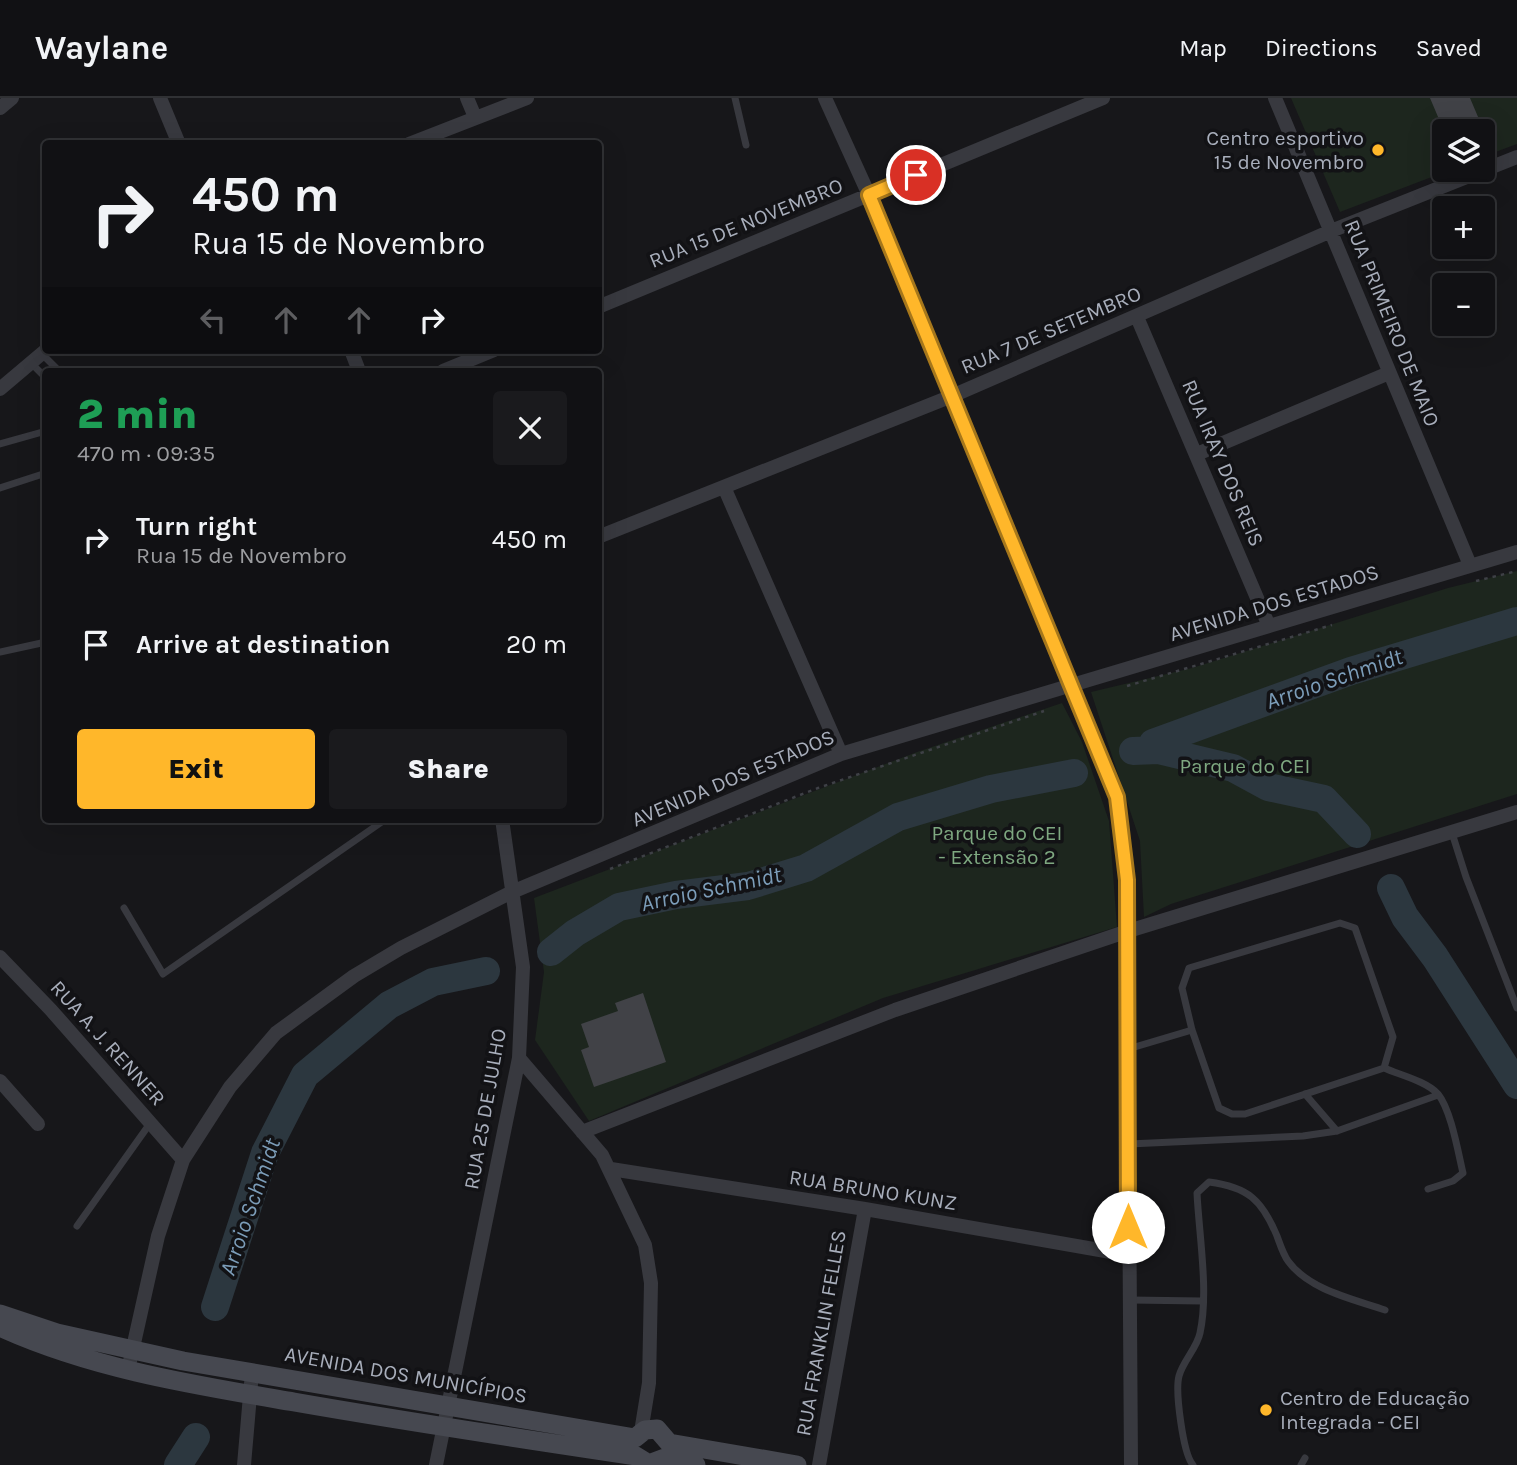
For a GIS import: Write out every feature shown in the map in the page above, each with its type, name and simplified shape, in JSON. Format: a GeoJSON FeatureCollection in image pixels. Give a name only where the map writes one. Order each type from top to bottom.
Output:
{"type":"FeatureCollection","features":[{"type":"Feature","properties":{"kind":"main road","name":"AVENIDA DOS MUNICÍPIOS"},"geometry":{"type":"LineString","coordinates":[[0,1314],[57,1333],[133,1350],[448,1404],[650,1451],[696,1465]]}},
{"type":"Feature","properties":{"kind":"main road","name":"AVENIDA DOS MUNICÍPIOS"},"geometry":{"type":"LineString","coordinates":[[0,1327],[128,1370],[443,1428],[797,1465]]}},
{"type":"Feature","properties":{"kind":"street"},"geometry":{"type":"LineString","coordinates":[[0,108],[12,98]]}},
{"type":"Feature","properties":{"kind":"street"},"geometry":{"type":"LineString","coordinates":[[160,98],[177,140]]}},
{"type":"Feature","properties":{"kind":"street"},"geometry":{"type":"LineString","coordinates":[[467,98],[475,117]]}},
{"type":"Feature","properties":{"kind":"street"},"geometry":{"type":"LineString","coordinates":[[419,140],[475,117],[499,103],[527,98]]}},
{"type":"Feature","properties":{"kind":"street"},"geometry":{"type":"LineString","coordinates":[[825,98],[869,195],[1117,797],[1127,880],[1125,932],[1131,1465]]}},
{"type":"Feature","properties":{"kind":"street","name":"RUA 15 DE NOVEMBRO"},"geometry":{"type":"LineString","coordinates":[[602,305],[1103,98]]}},
{"type":"Feature","properties":{"kind":"street","name":"RUA PRIMEIRO DE MAIO"},"geometry":{"type":"LineString","coordinates":[[1275,98],[1470,565]]}},
{"type":"Feature","properties":{"kind":"street","name":"RUA 7 DE SETEMBRO"},"geometry":{"type":"LineString","coordinates":[[602,535],[951,396],[1331,230],[1517,158]]}},
{"type":"Feature","properties":{"kind":"street","name":"RUA IRAY DOS REIS"},"geometry":{"type":"LineString","coordinates":[[1137,317],[1269,626]]}},
{"type":"Feature","properties":{"kind":"street"},"geometry":{"type":"LineString","coordinates":[[450,368],[484,354]]}},
{"type":"Feature","properties":{"kind":"street"},"geometry":{"type":"LineString","coordinates":[[1,385],[39,355]]}},
{"type":"Feature","properties":{"kind":"street"},"geometry":{"type":"LineString","coordinates":[[1197,454],[1390,373]]}},
{"type":"Feature","properties":{"kind":"street"},"geometry":{"type":"LineString","coordinates":[[724,487],[841,754]]}},
{"type":"Feature","properties":{"kind":"street","name":"AVENIDA DOS ESTADOS"},"geometry":{"type":"LineString","coordinates":[[128,1370],[158,1236],[183,1160],[230,1087],[276,1033],[354,976],[401,948],[512,892],[841,754],[1074,693],[1269,626],[1517,552]]}},
{"type":"Feature","properties":{"kind":"street"},"geometry":{"type":"LineString","coordinates":[[582,1132],[895,1010],[1125,932],[1517,813]]}},
{"type":"Feature","properties":{"kind":"street","name":"RUA 25 DE JULHO"},"geometry":{"type":"LineString","coordinates":[[436,1465],[519,1058],[523,967],[503,823]]}},
{"type":"Feature","properties":{"kind":"street","name":"RUA A. J. RENNER"},"geometry":{"type":"LineString","coordinates":[[0,957],[151,1121],[183,1160]]}},
{"type":"Feature","properties":{"kind":"street"},"geometry":{"type":"LineString","coordinates":[[519,1058],[611,1170],[646,1245],[651,1283],[650,1451]]}},
{"type":"Feature","properties":{"kind":"street"},"geometry":{"type":"LineString","coordinates":[[0,1080],[38,1124]]}},
{"type":"Feature","properties":{"kind":"street","name":"RUA BRUNO KUNZ"},"geometry":{"type":"LineString","coordinates":[[611,1170],[865,1209],[1128,1255]]}},
{"type":"Feature","properties":{"kind":"street","name":"RUA FRANKLIN FELLES"},"geometry":{"type":"LineString","coordinates":[[819,1465],[865,1209]]}},
{"type":"Feature","properties":{"kind":"street"},"geometry":{"type":"LineString","coordinates":[[244,1465],[252,1372]]}},
{"type":"Feature","properties":{"kind":"lane"},"geometry":{"type":"LineString","coordinates":[[735,98],[746,145]]}},
{"type":"Feature","properties":{"kind":"lane"},"geometry":{"type":"LineString","coordinates":[[39,355],[55,368]]}},
{"type":"Feature","properties":{"kind":"lane"},"geometry":{"type":"LineString","coordinates":[[0,444],[42,432]]}},
{"type":"Feature","properties":{"kind":"lane"},"geometry":{"type":"LineString","coordinates":[[0,488],[42,474]]}},
{"type":"Feature","properties":{"kind":"lane"},"geometry":{"type":"LineString","coordinates":[[0,652],[42,643]]}},
{"type":"Feature","properties":{"kind":"lane"},"geometry":{"type":"LineString","coordinates":[[124,908],[163,974],[380,823]]}},
{"type":"Feature","properties":{"kind":"lane"},"geometry":{"type":"LineString","coordinates":[[1452,833],[1466,877],[1517,1008]]}},
{"type":"Feature","properties":{"kind":"lane"},"geometry":{"type":"LineString","coordinates":[[1384,1068],[1393,1037],[1355,928],[1348,924],[1340,923],[1189,968],[1182,988],[1192,1030],[1219,1108],[1232,1114],[1245,1114],[1384,1068],[1422,1084],[1438,1095],[1452,1130],[1463,1172],[1453,1181],[1428,1189]]}},
{"type":"Feature","properties":{"kind":"lane"},"geometry":{"type":"LineString","coordinates":[[1127,1049],[1192,1030]]}},
{"type":"Feature","properties":{"kind":"lane"},"geometry":{"type":"LineString","coordinates":[[1305,1094],[1337,1131]]}},
{"type":"Feature","properties":{"kind":"lane"},"geometry":{"type":"LineString","coordinates":[[1128,1144],[1303,1136],[1337,1131],[1438,1095]]}},
{"type":"Feature","properties":{"kind":"lane"},"geometry":{"type":"LineString","coordinates":[[77,1226],[151,1121]]}},
{"type":"Feature","properties":{"kind":"lane"},"geometry":{"type":"LineString","coordinates":[[1193,1465],[1189,1460],[1178,1379],[1185,1358],[1200,1335],[1202,1301],[1197,1193],[1209,1182],[1233,1185],[1255,1198],[1268,1216],[1288,1262],[1320,1287],[1385,1310]]}},
{"type":"Feature","properties":{"kind":"lane"},"geometry":{"type":"LineString","coordinates":[[1129,1300],[1202,1301]]}},
{"type":"Feature","properties":{"kind":"path"},"geometry":{"type":"LineString","coordinates":[[1471,583],[1517,571]]}},
{"type":"Feature","properties":{"kind":"path"},"geometry":{"type":"LineString","coordinates":[[1115,689],[1333,624]]}},
{"type":"Feature","properties":{"kind":"path"},"geometry":{"type":"LineString","coordinates":[[599,873],[1074,693]]}},
{"type":"Feature","properties":{"kind":"green space","name":"Centro esportivo 15 de Novembro"},"geometry":{"type":"Polygon","coordinates":[[[1291,98],[1517,98],[1517,144],[1495,152],[1495,119],[1432,119],[1432,177],[1340,212],[1291,98]]]}},
{"type":"Feature","properties":{"kind":"green space","name":"Parque do CEI"},"geometry":{"type":"Polygon","coordinates":[[[1517,571],[1517,794],[1171,904],[1144,917],[1140,841],[1091,692],[1192,668],[1448,588],[1517,571]]]}},
{"type":"Feature","properties":{"kind":"green space","name":"Parque do CEI - Extensão 2"},"geometry":{"type":"Polygon","coordinates":[[[1062,703],[1082,742],[1109,821],[1117,927],[883,998],[589,1121],[535,1040],[544,972],[534,898],[917,752],[1062,703]]]}},
{"type":"Feature","properties":{"kind":"building"},"geometry":{"type":"Polygon","coordinates":[[[1430,98],[1470,98],[1479,119],[1439,119],[1430,98]]]}},
{"type":"Feature","properties":{"kind":"building"},"geometry":{"type":"Polygon","coordinates":[[[643,993],[666,1062],[594,1087],[581,1050],[589,1047],[581,1024],[618,1011],[615,1003],[643,993]]]}},
{"type":"Feature","properties":{"kind":"waterway","name":"Arroio Schmidt"},"geometry":{"type":"LineString","coordinates":[[1153,743],[1351,671],[1517,621]]}},
{"type":"Feature","properties":{"kind":"waterway"},"geometry":{"type":"LineString","coordinates":[[1133,751],[1158,750],[1233,768],[1268,787],[1324,799],[1357,834]]}},
{"type":"Feature","properties":{"kind":"waterway","name":"Arroio Schmidt"},"geometry":{"type":"LineString","coordinates":[[551,952],[575,933],[619,907],[676,895],[748,886],[806,868],[898,817],[991,789],[1074,773]]}},
{"type":"Feature","properties":{"kind":"waterway"},"geometry":{"type":"LineString","coordinates":[[1391,888],[1405,917],[1435,957],[1517,1085]]}},
{"type":"Feature","properties":{"kind":"waterway","name":"Arroio Schmidt"},"geometry":{"type":"LineString","coordinates":[[215,1307],[265,1153],[305,1075],[389,1005],[433,982],[486,971]]}},
{"type":"Feature","properties":{"kind":"waterway","name":"Arroio Schmidt"},"geometry":{"type":"LineString","coordinates":[[178,1465],[196,1437]]}},
{"type":"Feature","properties":{"kind":"place","name":"Centro esportivo 15 de Novembro"},"geometry":{"type":"Point","coordinates":[1378,150]}},
{"type":"Feature","properties":{"kind":"place","name":"Centro de Educação Integrada - CEI"},"geometry":{"type":"Point","coordinates":[1266,1410]}},
{"type":"Feature","properties":{"kind":"route"},"geometry":{"type":"LineString","coordinates":[[916,175],[869,195],[1117,797],[1127,880],[1125,932],[1128,1227]]}}]}
